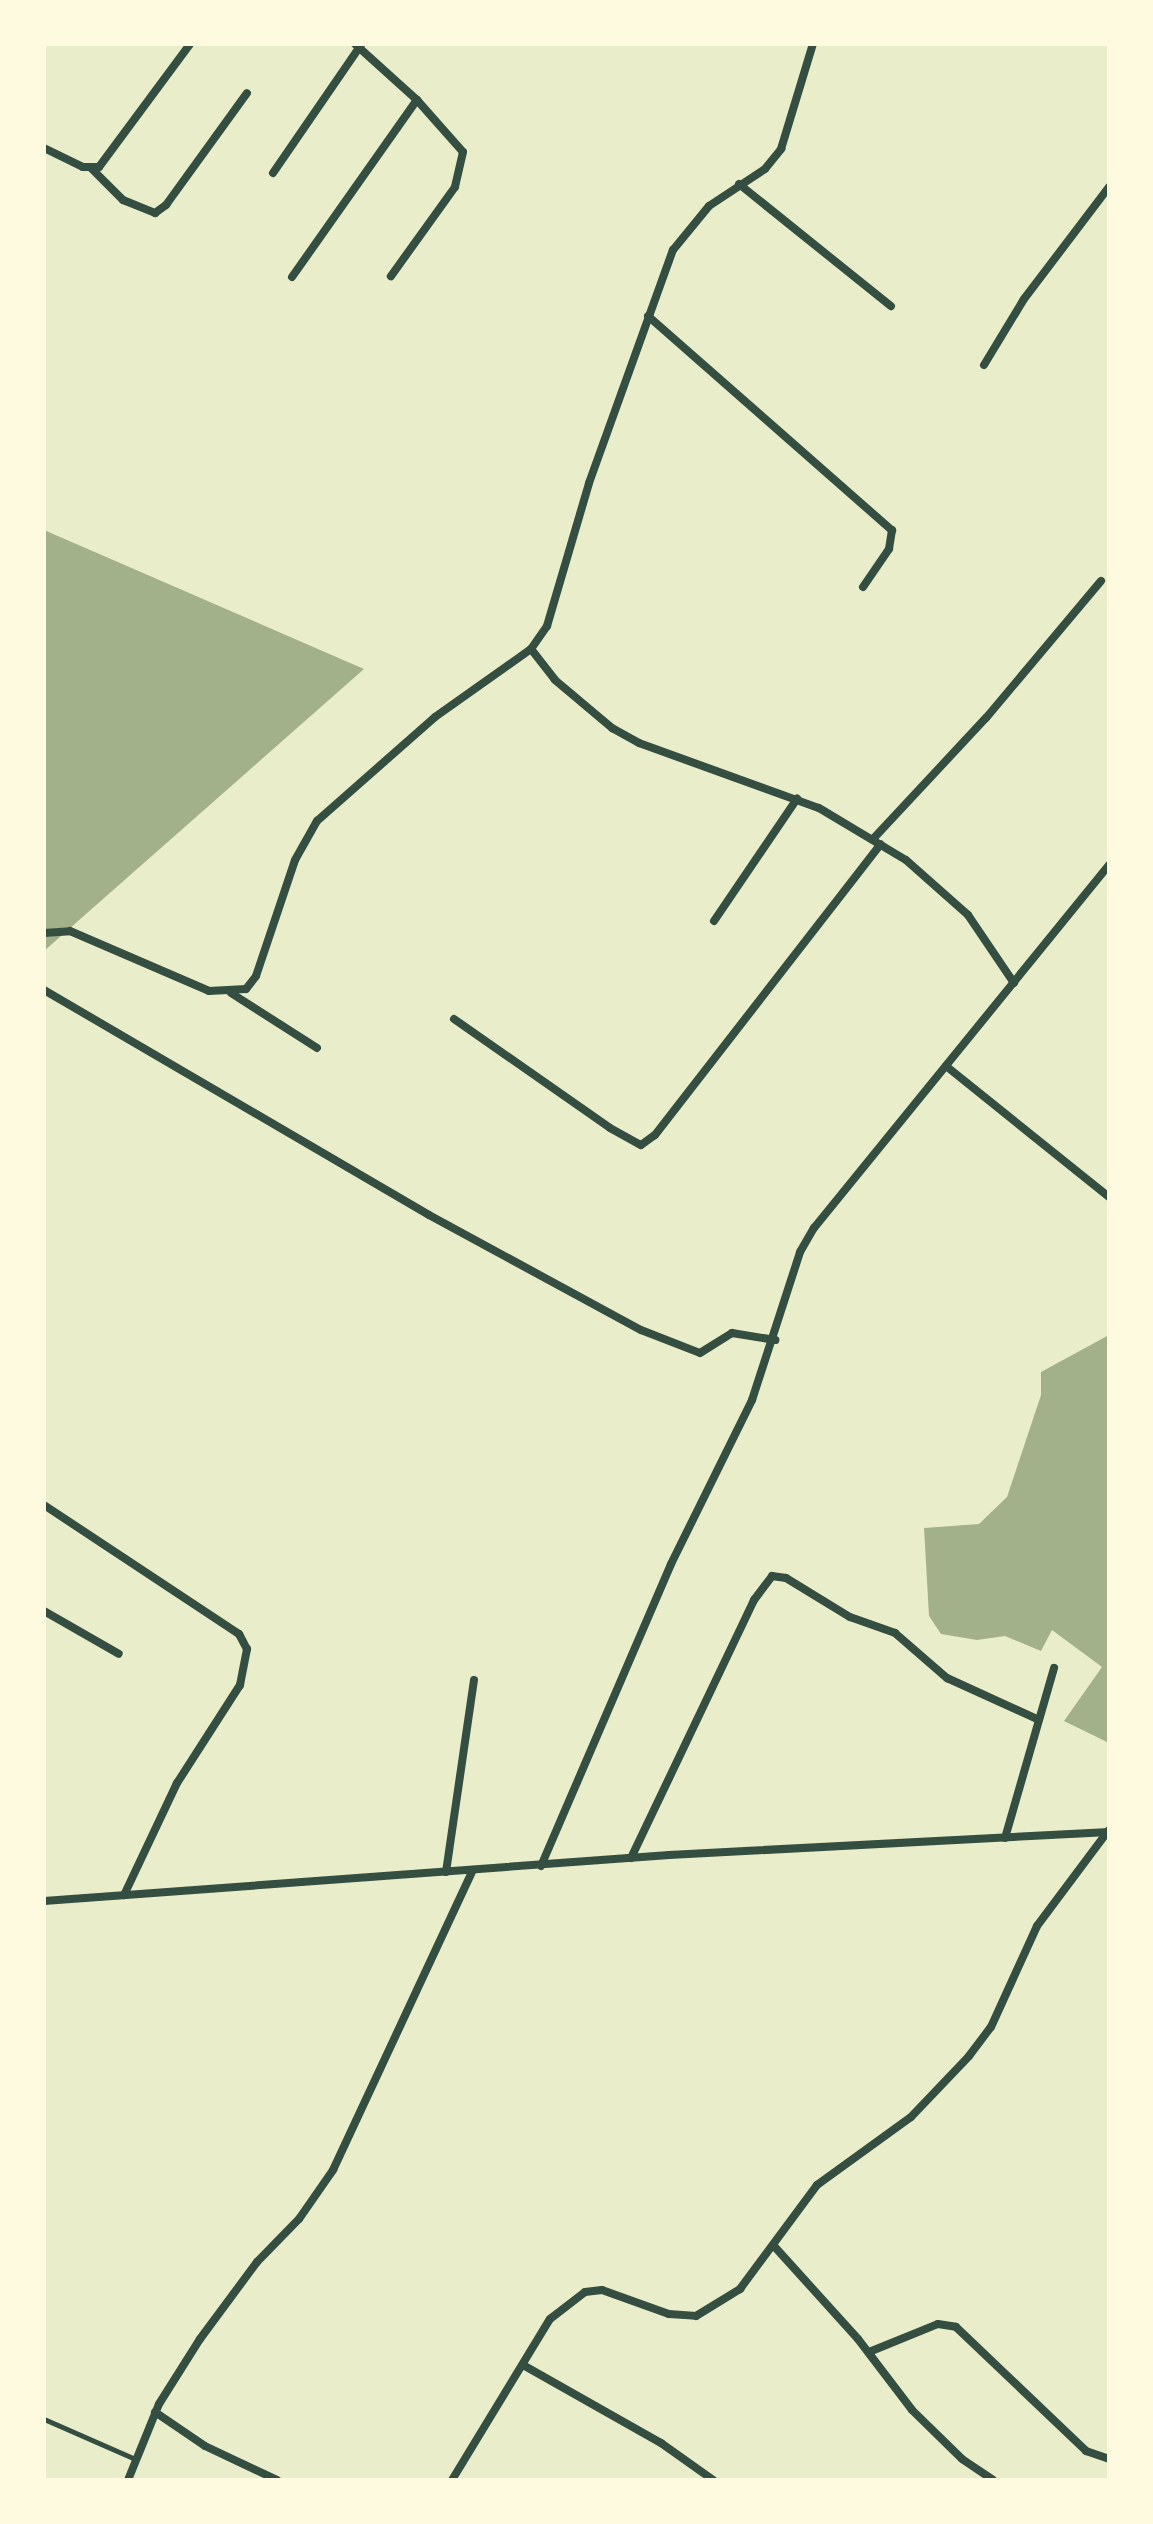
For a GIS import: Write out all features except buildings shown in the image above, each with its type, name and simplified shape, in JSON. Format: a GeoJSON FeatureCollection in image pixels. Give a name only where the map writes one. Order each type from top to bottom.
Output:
{"type":"FeatureCollection","features":[{"type":"Feature","properties":{"kind":"street"},"geometry":{"type":"LineString","coordinates":[[92,169],[103,162],[190,44]]}},
{"type":"Feature","properties":{"kind":"street"},"geometry":{"type":"LineString","coordinates":[[231,993],[246,989],[256,976],[295,860],[317,821],[361,777],[472,690],[531,649],[557,602],[589,483],[673,250],[709,206],[765,169],[781,149],[813,44]]}},
{"type":"Feature","properties":{"kind":"street"},"geometry":{"type":"LineString","coordinates":[[273,173],[359,45],[455,139],[463,168],[391,276]]}},
{"type":"Feature","properties":{"kind":"street"},"geometry":{"type":"LineString","coordinates":[[44,148],[92,169],[123,200],[155,213],[166,205],[247,93]]}},
{"type":"Feature","properties":{"kind":"street"},"geometry":{"type":"LineString","coordinates":[[292,277],[417,100]]}},
{"type":"Feature","properties":{"kind":"street"},"geometry":{"type":"LineString","coordinates":[[739,184],[891,306]]}},
{"type":"Feature","properties":{"kind":"street"},"geometry":{"type":"LineString","coordinates":[[984,365],[1024,299],[1109,187]]}},
{"type":"Feature","properties":{"kind":"street"},"geometry":{"type":"LineString","coordinates":[[648,316],[892,530],[889,549],[863,587]]}},
{"type":"Feature","properties":{"kind":"street"},"geometry":{"type":"LineString","coordinates":[[454,1019],[610,1128],[641,1145],[655,1135],[877,842],[1101,581]]}},
{"type":"Feature","properties":{"kind":"street"},"geometry":{"type":"LineString","coordinates":[[531,649],[555,680],[612,728],[665,755],[797,799],[877,842],[936,881],[988,941],[1014,983]]}},
{"type":"Feature","properties":{"kind":"street"},"geometry":{"type":"LineString","coordinates":[[714,921],[797,799]]}},
{"type":"Feature","properties":{"kind":"street"},"geometry":{"type":"LineString","coordinates":[[541,1866],[775,1340],[800,1252],[814,1228],[1109,865]]}},
{"type":"Feature","properties":{"kind":"street"},"geometry":{"type":"LineString","coordinates":[[44,933],[70,931],[184,984],[231,993],[317,1048]]}},
{"type":"Feature","properties":{"kind":"street"},"geometry":{"type":"LineString","coordinates":[[44,990],[442,1222],[641,1330],[700,1353],[732,1333],[775,1340]]}},
{"type":"Feature","properties":{"kind":"street"},"geometry":{"type":"LineString","coordinates":[[946,1066],[1109,1197]]}},
{"type":"Feature","properties":{"kind":"street"},"geometry":{"type":"LineString","coordinates":[[44,1505],[239,1634],[247,1649],[240,1685],[177,1783],[124,1895]]}},
{"type":"Feature","properties":{"kind":"street"},"geometry":{"type":"LineString","coordinates":[[631,1858],[754,1600],[772,1576],[798,1583],[850,1617],[895,1633],[947,1678],[1039,1720]]}},
{"type":"Feature","properties":{"kind":"street"},"geometry":{"type":"LineString","coordinates":[[44,1611],[119,1654]]}},
{"type":"Feature","properties":{"kind":"street"},"geometry":{"type":"LineString","coordinates":[[1005,1838],[1054,1668]]}},
{"type":"Feature","properties":{"kind":"street"},"geometry":{"type":"LineString","coordinates":[[446,1872],[474,1680]]}},
{"type":"Feature","properties":{"kind":"street"},"geometry":{"type":"LineString","coordinates":[[44,1901],[631,1858],[1108,1832]]}},
{"type":"Feature","properties":{"kind":"street"},"geometry":{"type":"LineString","coordinates":[[452,2480],[550,2319],[585,2292],[602,2290],[669,2314],[696,2316],[717,2307],[740,2289],[817,2185],[911,2117],[969,2056],[991,2027],[1037,1926],[1108,1832]]}},
{"type":"Feature","properties":{"kind":"street"},"geometry":{"type":"LineString","coordinates":[[128,2480],[155,2412],[233,2292],[299,2219],[333,2170],[473,1870]]}},
{"type":"Feature","properties":{"kind":"street"},"geometry":{"type":"LineString","coordinates":[[774,2246],[869,2352],[937,2437],[993,2480]]}},
{"type":"Feature","properties":{"kind":"street"},"geometry":{"type":"LineString","coordinates":[[869,2352],[938,2324],[956,2327],[1086,2451],[1109,2459]]}},
{"type":"Feature","properties":{"kind":"street"},"geometry":{"type":"LineString","coordinates":[[523,2365],[649,2435],[713,2480]]}},
{"type":"Feature","properties":{"kind":"street"},"geometry":{"type":"LineString","coordinates":[[155,2412],[205,2446],[277,2480]]}},
{"type":"Feature","properties":{"kind":"lane"},"geometry":{"type":"LineString","coordinates":[[44,2419],[135,2459]]}},
{"type":"Feature","properties":{"kind":"shaded area"},"geometry":{"type":"Polygon","coordinates":[[[44,530],[364,669],[44,951],[44,530]]]}},
{"type":"Feature","properties":{"kind":"shaded area"},"geometry":{"type":"Polygon","coordinates":[[[1109,1335],[1109,1743],[1064,1721],[1102,1667],[1052,1630],[1041,1651],[1005,1636],[977,1640],[941,1634],[929,1616],[924,1528],[979,1524],[1007,1497],[1041,1395],[1041,1372],[1109,1335]]]}}]}
